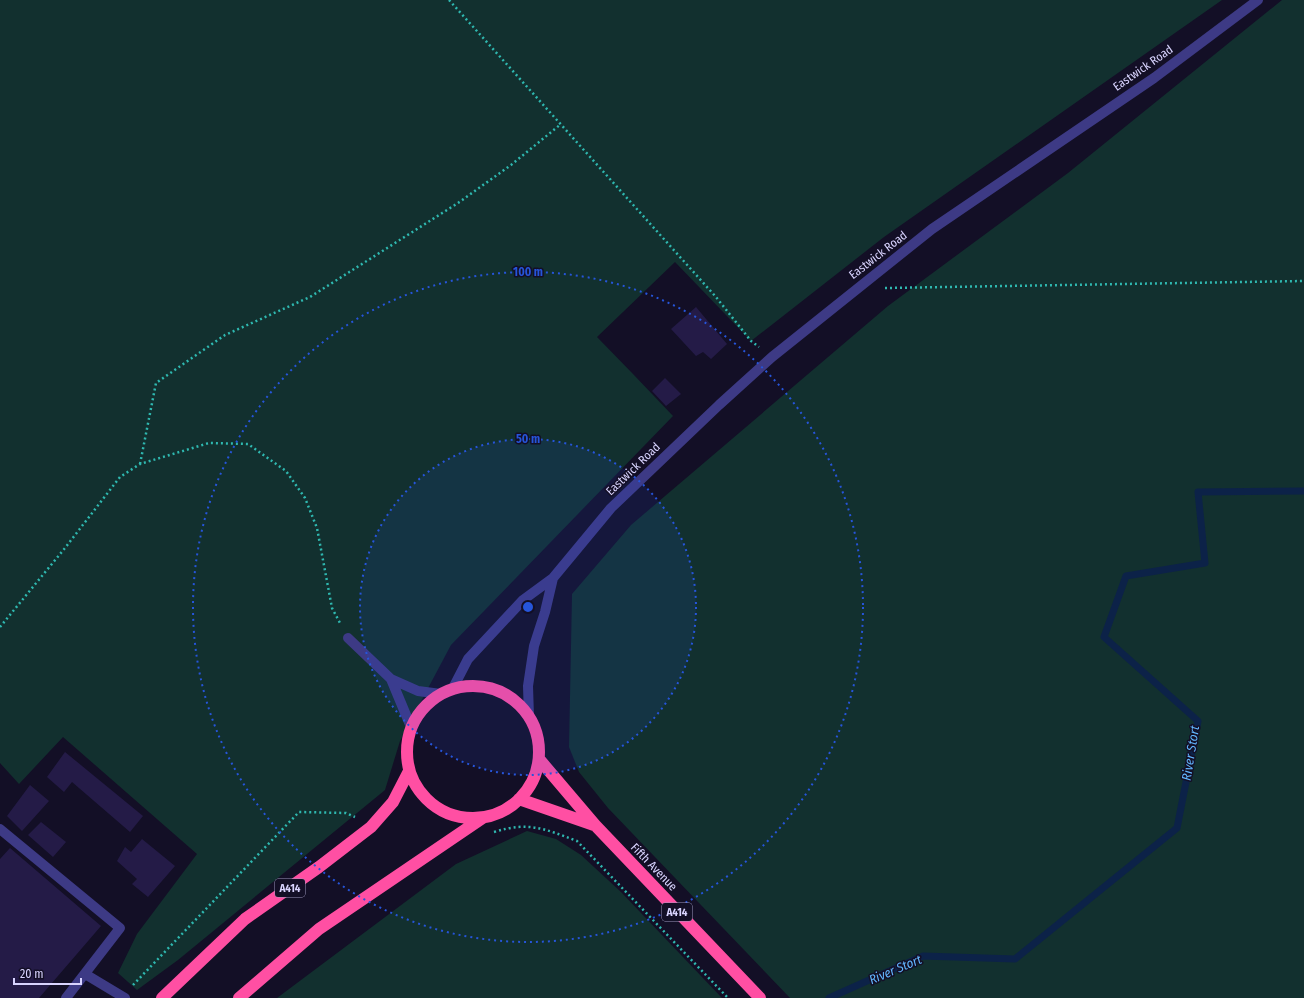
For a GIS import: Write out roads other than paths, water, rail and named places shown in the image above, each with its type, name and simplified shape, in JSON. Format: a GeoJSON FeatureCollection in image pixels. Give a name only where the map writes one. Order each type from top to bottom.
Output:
{"type":"FeatureCollection","features":[{"type":"Feature","properties":{"kind":"highway"},"geometry":{"type":"LineString","coordinates":[[239,998],[319,929],[484,817],[503,810],[519,799],[532,780],[538,759],[537,737],[529,717],[515,700],[496,690],[475,686],[453,688],[428,703],[418,714],[411,728],[406,749],[409,771],[418,788],[430,803],[441,809],[465,817],[484,817]]}},
{"type":"Feature","properties":{"kind":"highway","name":"Fifth Avenue"},"geometry":{"type":"LineString","coordinates":[[538,759],[595,825],[760,998]]}},
{"type":"Feature","properties":{"kind":"highway","name":"A414"},"geometry":{"type":"LineString","coordinates":[[162,998],[245,919],[320,867],[370,827],[393,802],[409,771]]}},
{"type":"Feature","properties":{"kind":"highway","name":"Fifth Avenue"},"geometry":{"type":"LineString","coordinates":[[519,799],[595,825]]}},
{"type":"Feature","properties":{"kind":"street","name":"Eastwick Road"},"geometry":{"type":"LineString","coordinates":[[453,688],[468,659],[523,600],[553,578],[611,508],[719,405],[772,358],[856,288],[932,229],[1154,78],[1258,0]]}},
{"type":"Feature","properties":{"kind":"street","name":"Eastwick Road"},"geometry":{"type":"LineString","coordinates":[[529,717],[528,686],[534,646],[545,612],[553,578]]}},
{"type":"Feature","properties":{"kind":"street"},"geometry":{"type":"LineString","coordinates":[[348,638],[391,679],[418,691],[441,694]]}},
{"type":"Feature","properties":{"kind":"street"},"geometry":{"type":"LineString","coordinates":[[391,679],[411,728]]}},
{"type":"Feature","properties":{"kind":"street"},"geometry":{"type":"LineString","coordinates":[[2,834],[120,928],[66,998]]}},
{"type":"Feature","properties":{"kind":"street"},"geometry":{"type":"LineString","coordinates":[[85,974],[123,997]]}},
{"type":"Feature","properties":{"kind":"waterway","name":"River Stort"},"geometry":{"type":"LineString","coordinates":[[829,998],[923,956],[1015,959],[1177,828],[1198,721],[1104,637],[1126,576],[1205,563],[1198,492],[1304,491]]}}]}
